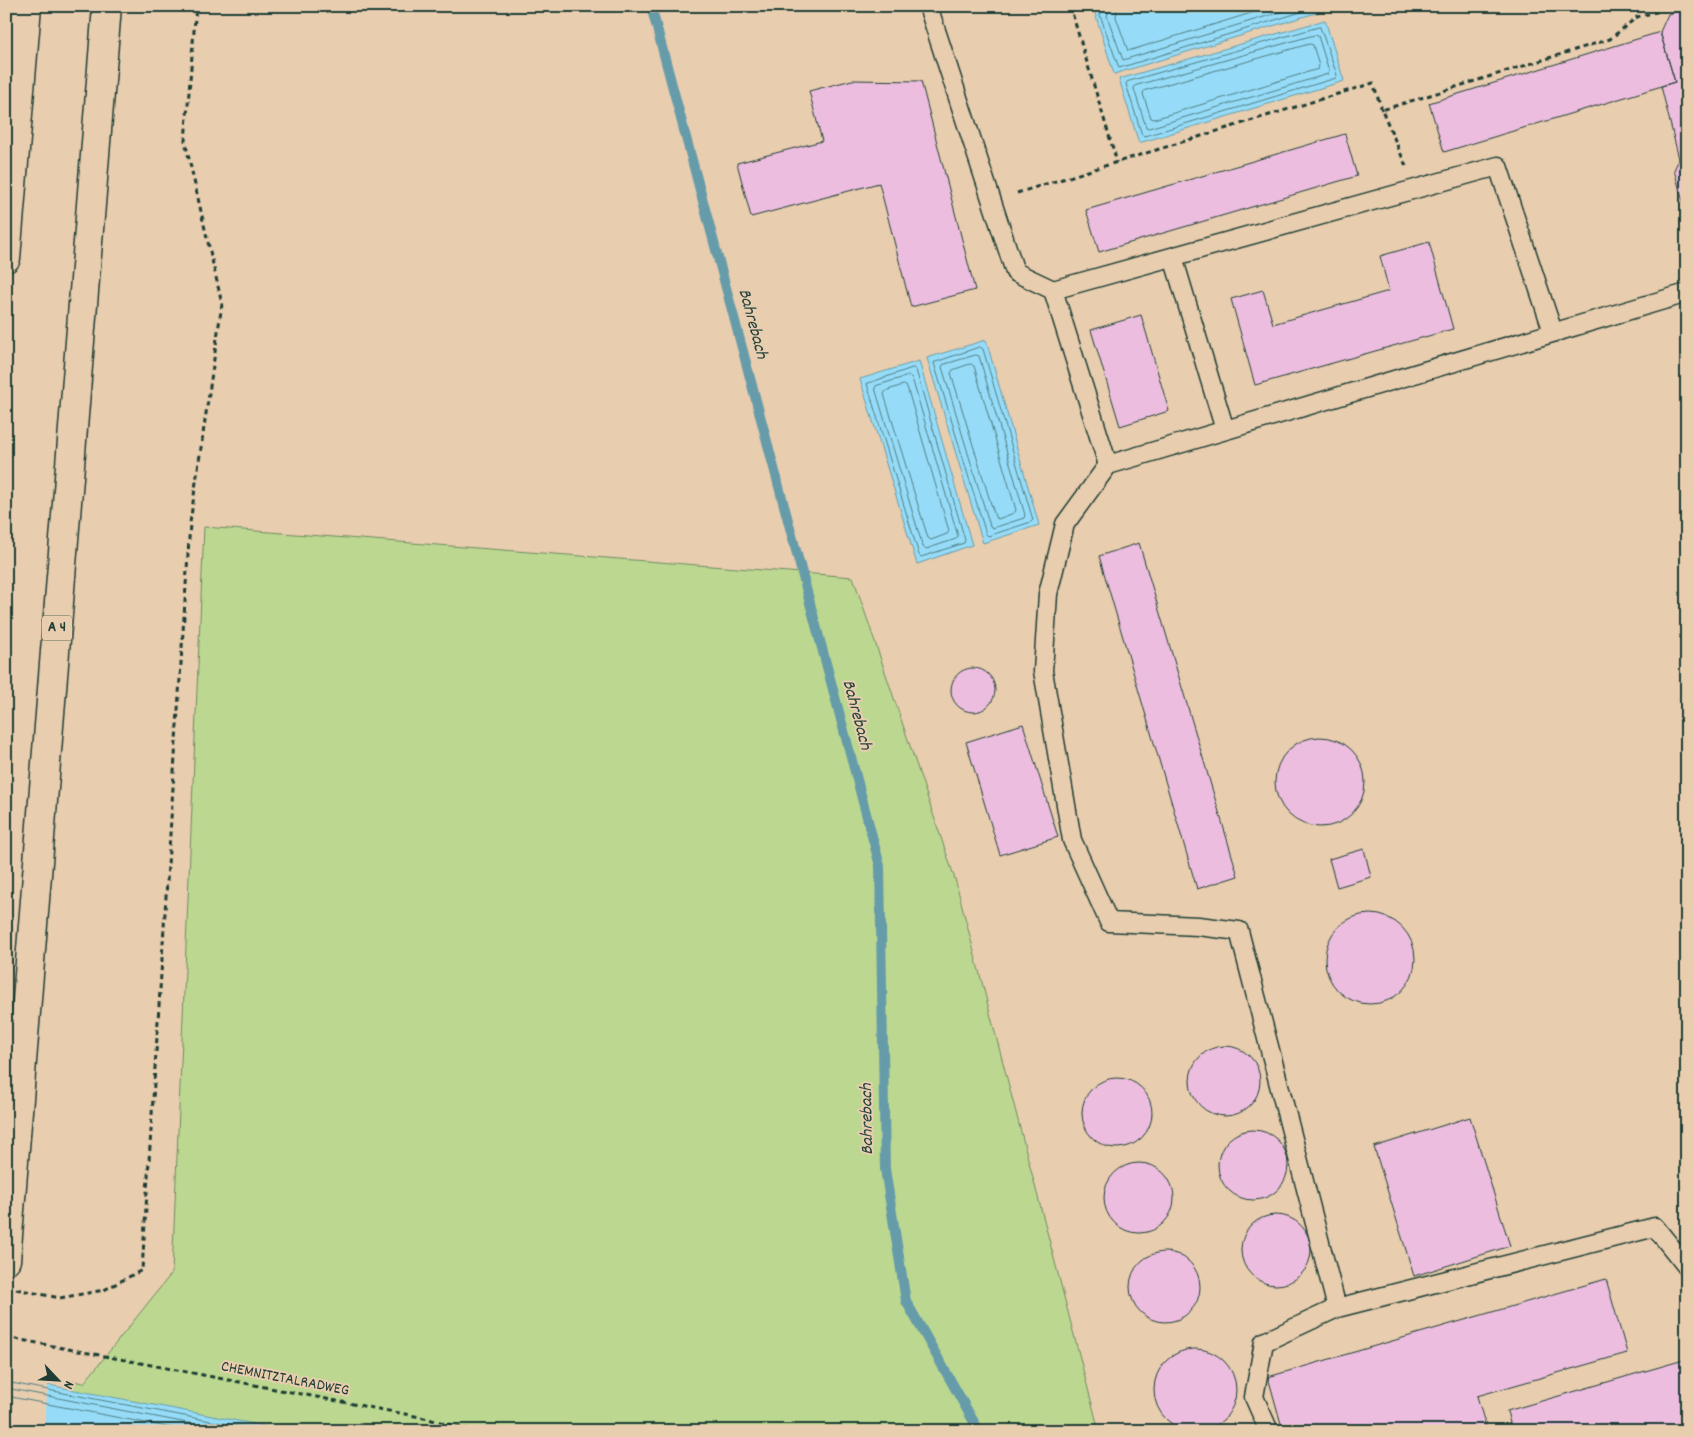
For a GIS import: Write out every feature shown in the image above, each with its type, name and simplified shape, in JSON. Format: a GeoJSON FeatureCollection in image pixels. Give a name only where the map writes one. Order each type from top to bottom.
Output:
{"type":"FeatureCollection","features":[{"type":"Feature","properties":{"kind":"highway"},"geometry":{"type":"LineString","coordinates":[[6,258],[26,6]]}},
{"type":"Feature","properties":{"kind":"highway","name":"A 4"},"geometry":{"type":"LineString","coordinates":[[7,1254],[106,6]]}},
{"type":"Feature","properties":{"kind":"lane"},"geometry":{"type":"LineString","coordinates":[[928,6],[1015,272],[1053,290],[1498,166],[1554,332]]}},
{"type":"Feature","properties":{"kind":"lane"},"geometry":{"type":"LineString","coordinates":[[1173,256],[1225,430]]}},
{"type":"Feature","properties":{"kind":"lane"},"geometry":{"type":"LineString","coordinates":[[1053,290],[1108,465]]}},
{"type":"Feature","properties":{"kind":"lane"},"geometry":{"type":"LineString","coordinates":[[1337,1308],[1240,931],[1198,926],[1109,922],[1072,840],[1043,671],[1048,594],[1065,524],[1108,465],[1687,293]]}},
{"type":"Feature","properties":{"kind":"lane"},"geometry":{"type":"LineString","coordinates":[[1269,1431],[1254,1397],[1264,1342],[1337,1308],[1655,1227],[1687,1267]]}},
{"type":"Feature","properties":{"kind":"path"},"geometry":{"type":"LineString","coordinates":[[6,1287],[60,1298],[104,1290],[142,1270],[190,523],[222,304],[185,141],[196,6]]}},
{"type":"Feature","properties":{"kind":"path"},"geometry":{"type":"LineString","coordinates":[[1084,6],[1070,8],[1117,162]]}},
{"type":"Feature","properties":{"kind":"path"},"geometry":{"type":"LineString","coordinates":[[1382,110],[1610,39],[1637,18],[1678,6]]}},
{"type":"Feature","properties":{"kind":"path"},"geometry":{"type":"LineString","coordinates":[[992,200],[1373,83],[1382,110],[1416,189]]}},
{"type":"Feature","properties":{"kind":"path","name":"CHEMNITZTALRADWEG"},"geometry":{"type":"LineString","coordinates":[[6,1337],[420,1417],[475,1431]]}},
{"type":"Feature","properties":{"kind":"green space"},"geometry":{"type":"Polygon","coordinates":[[[204,527],[853,577],[955,879],[1099,1431],[69,1431],[73,1381],[84,1383],[172,1273],[204,527]]]}},
{"type":"Feature","properties":{"kind":"water"},"geometry":{"type":"Polygon","coordinates":[[[1106,6],[1317,6],[1319,12],[1114,74],[1094,10],[1106,6]]]}},
{"type":"Feature","properties":{"kind":"water"},"geometry":{"type":"Polygon","coordinates":[[[1325,20],[1344,81],[1139,143],[1119,79],[1325,20]]]}},
{"type":"Feature","properties":{"kind":"water"},"geometry":{"type":"Polygon","coordinates":[[[986,340],[1039,525],[983,543],[927,358],[986,340]]]}},
{"type":"Feature","properties":{"kind":"water"},"geometry":{"type":"Polygon","coordinates":[[[919,361],[972,545],[917,564],[860,379],[919,361]]]}},
{"type":"Feature","properties":{"kind":"water"},"geometry":{"type":"Polygon","coordinates":[[[6,1377],[291,1431],[6,1431],[6,1377]]]}},
{"type":"Feature","properties":{"kind":"pier"},"geometry":{"type":"Polygon","coordinates":[[[6,1374],[48,1383],[44,1431],[6,1431],[6,1374]]]}},
{"type":"Feature","properties":{"kind":"building"},"geometry":{"type":"Polygon","coordinates":[[[1687,8],[1687,215],[1674,170],[1679,159],[1661,86],[1675,82],[1660,32],[1668,14],[1687,8]]]}},
{"type":"Feature","properties":{"kind":"building"},"geometry":{"type":"Polygon","coordinates":[[[1660,32],[1675,82],[1444,152],[1429,103],[1660,32]]]}},
{"type":"Feature","properties":{"kind":"building"},"geometry":{"type":"Polygon","coordinates":[[[852,80],[921,81],[975,290],[911,307],[879,183],[751,217],[737,163],[822,141],[809,91],[852,80]]]}},
{"type":"Feature","properties":{"kind":"building"},"geometry":{"type":"Polygon","coordinates":[[[1345,134],[1357,176],[1099,252],[1086,210],[1345,134]]]}},
{"type":"Feature","properties":{"kind":"building"},"geometry":{"type":"Polygon","coordinates":[[[1429,242],[1453,329],[1255,385],[1231,299],[1263,290],[1273,324],[1389,291],[1380,256],[1429,242]]]}},
{"type":"Feature","properties":{"kind":"building"},"geometry":{"type":"Polygon","coordinates":[[[1141,315],[1169,411],[1120,426],[1091,330],[1141,315]]]}},
{"type":"Feature","properties":{"kind":"building"},"geometry":{"type":"Polygon","coordinates":[[[1139,543],[1238,876],[1197,889],[1099,556],[1139,543]]]}},
{"type":"Feature","properties":{"kind":"building"},"geometry":{"type":"Polygon","coordinates":[[[977,668],[989,674],[994,681],[994,699],[989,706],[982,711],[969,712],[961,709],[954,702],[951,686],[954,678],[961,671],[977,668]]]}},
{"type":"Feature","properties":{"kind":"building"},"geometry":{"type":"Polygon","coordinates":[[[1023,724],[1058,837],[1000,855],[966,742],[1023,724]]]}},
{"type":"Feature","properties":{"kind":"building"},"geometry":{"type":"Polygon","coordinates":[[[1320,737],[1337,740],[1352,750],[1362,765],[1365,782],[1362,799],[1352,814],[1337,824],[1320,827],[1303,824],[1288,814],[1278,799],[1275,782],[1278,765],[1288,750],[1303,740],[1320,737]]]}},
{"type":"Feature","properties":{"kind":"building"},"geometry":{"type":"Polygon","coordinates":[[[1364,849],[1371,877],[1337,887],[1329,859],[1364,849]]]}},
{"type":"Feature","properties":{"kind":"building"},"geometry":{"type":"Polygon","coordinates":[[[1370,914],[1387,917],[1402,927],[1412,942],[1415,959],[1412,976],[1402,991],[1387,1001],[1370,1004],[1353,1001],[1338,991],[1328,976],[1325,959],[1328,942],[1338,927],[1353,917],[1370,914]]]}},
{"type":"Feature","properties":{"kind":"building"},"geometry":{"type":"Polygon","coordinates":[[[1225,1046],[1244,1052],[1254,1062],[1260,1081],[1254,1100],[1244,1110],[1225,1116],[1206,1110],[1196,1100],[1190,1081],[1196,1062],[1206,1052],[1225,1046]]]}},
{"type":"Feature","properties":{"kind":"building"},"geometry":{"type":"Polygon","coordinates":[[[1117,1078],[1136,1084],[1146,1094],[1152,1113],[1146,1132],[1136,1142],[1117,1148],[1098,1142],[1088,1132],[1082,1113],[1088,1094],[1098,1084],[1117,1078]]]}},
{"type":"Feature","properties":{"kind":"building"},"geometry":{"type":"Polygon","coordinates":[[[1470,1117],[1510,1246],[1414,1276],[1374,1147],[1470,1117]]]}},
{"type":"Feature","properties":{"kind":"building"},"geometry":{"type":"Polygon","coordinates":[[[1253,1130],[1266,1133],[1278,1140],[1285,1152],[1288,1165],[1285,1178],[1278,1190],[1266,1197],[1253,1200],[1240,1197],[1228,1190],[1221,1178],[1218,1165],[1221,1152],[1228,1140],[1240,1133],[1253,1130]]]}},
{"type":"Feature","properties":{"kind":"building"},"geometry":{"type":"Polygon","coordinates":[[[1139,1163],[1152,1166],[1164,1173],[1171,1185],[1174,1198],[1171,1211],[1164,1223],[1152,1230],[1139,1233],[1126,1230],[1114,1223],[1107,1211],[1104,1198],[1107,1185],[1114,1173],[1126,1166],[1139,1163]]]}},
{"type":"Feature","properties":{"kind":"building"},"geometry":{"type":"Polygon","coordinates":[[[1276,1215],[1295,1221],[1305,1231],[1311,1250],[1305,1269],[1295,1279],[1276,1285],[1257,1279],[1247,1269],[1241,1250],[1247,1231],[1257,1221],[1276,1215]]]}},
{"type":"Feature","properties":{"kind":"building"},"geometry":{"type":"Polygon","coordinates":[[[1165,1252],[1184,1258],[1194,1268],[1200,1287],[1194,1306],[1184,1316],[1165,1322],[1146,1316],[1136,1306],[1130,1287],[1136,1268],[1146,1258],[1165,1252]]]}},
{"type":"Feature","properties":{"kind":"building"},"geometry":{"type":"Polygon","coordinates":[[[1606,1279],[1627,1353],[1477,1396],[1487,1431],[1283,1431],[1268,1377],[1606,1279]]]}},
{"type":"Feature","properties":{"kind":"building"},"geometry":{"type":"Polygon","coordinates":[[[1195,1349],[1211,1352],[1224,1361],[1233,1374],[1236,1390],[1233,1406],[1224,1419],[1211,1428],[1195,1431],[1179,1428],[1166,1419],[1157,1406],[1154,1390],[1157,1374],[1166,1361],[1179,1352],[1195,1349]]]}},
{"type":"Feature","properties":{"kind":"building"},"geometry":{"type":"Polygon","coordinates":[[[1687,1359],[1687,1431],[1512,1431],[1507,1411],[1687,1359]]]}},
{"type":"Feature","properties":{"kind":"waterway","name":"Bahrebach"},"geometry":{"type":"LineString","coordinates":[[651,6],[880,866],[885,1169],[906,1301],[979,1431]]}}]}
